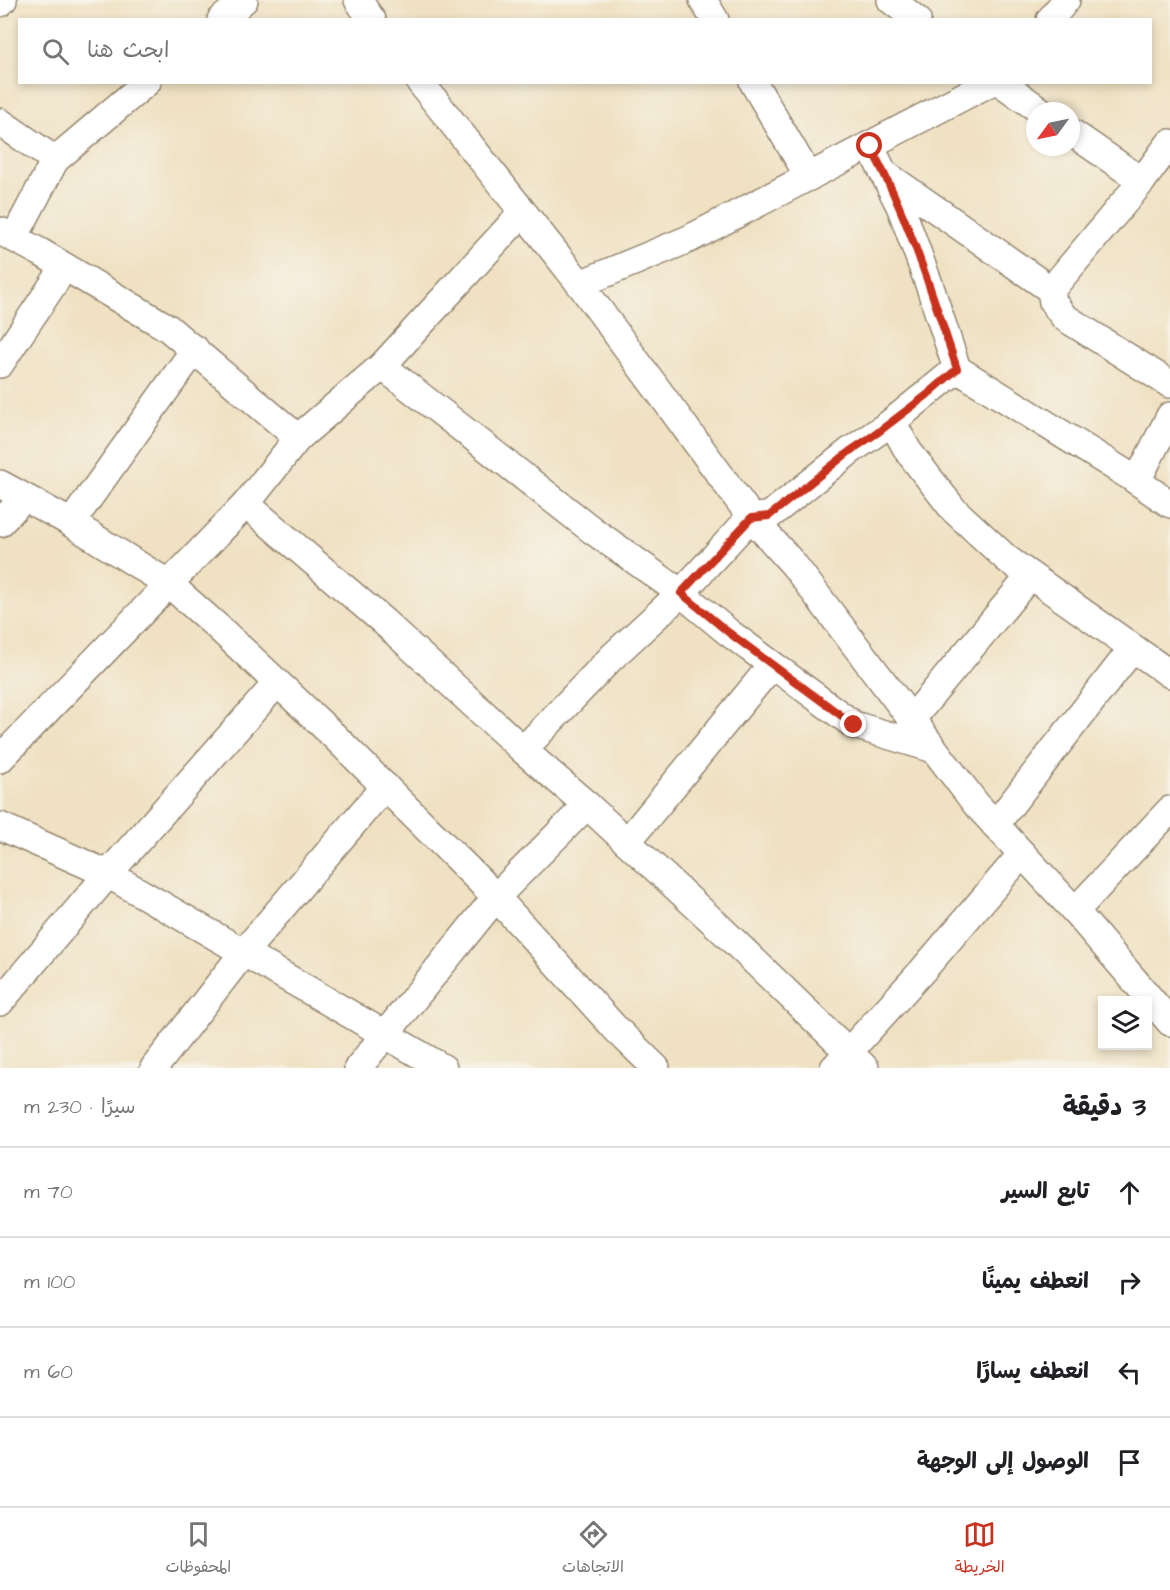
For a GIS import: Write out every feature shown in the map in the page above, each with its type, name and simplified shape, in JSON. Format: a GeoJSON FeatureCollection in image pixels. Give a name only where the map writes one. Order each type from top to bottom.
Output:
{"type":"FeatureCollection","features":[{"type":"Feature","properties":{"kind":"street"},"geometry":{"type":"LineString","coordinates":[[0,3],[3,0]]}},
{"type":"Feature","properties":{"kind":"street"},"geometry":{"type":"LineString","coordinates":[[223,18],[244,0]]}},
{"type":"Feature","properties":{"kind":"street"},"geometry":{"type":"LineString","coordinates":[[358,0],[371,18]]}},
{"type":"Feature","properties":{"kind":"street"},"geometry":{"type":"LineString","coordinates":[[703,0],[714,18]]}},
{"type":"Feature","properties":{"kind":"street"},"geometry":{"type":"LineString","coordinates":[[891,0],[914,18]]}},
{"type":"Feature","properties":{"kind":"street"},"geometry":{"type":"LineString","coordinates":[[1052,18],[1066,0]]}},
{"type":"Feature","properties":{"kind":"street"},"geometry":{"type":"LineString","coordinates":[[145,84],[55,160],[7,235],[168,327],[298,438]]}},
{"type":"Feature","properties":{"kind":"street"},"geometry":{"type":"LineString","coordinates":[[422,84],[580,285],[751,518],[794,565],[976,804],[1076,911],[1170,1022]]}},
{"type":"Feature","properties":{"kind":"street"},"geometry":{"type":"LineString","coordinates":[[754,84],[809,177]]}},
{"type":"Feature","properties":{"kind":"street"},"geometry":{"type":"LineString","coordinates":[[580,285],[689,239],[987,84]]}},
{"type":"Feature","properties":{"kind":"street"},"geometry":{"type":"LineString","coordinates":[[1003,84],[1028,102]]}},
{"type":"Feature","properties":{"kind":"street"},"geometry":{"type":"LineString","coordinates":[[0,122],[55,160]]}},
{"type":"Feature","properties":{"kind":"street"},"geometry":{"type":"LineString","coordinates":[[1080,138],[1143,181]]}},
{"type":"Feature","properties":{"kind":"street"},"geometry":{"type":"LineString","coordinates":[[1051,290],[1143,181],[1170,143]]}},
{"type":"Feature","properties":{"kind":"street"},"geometry":{"type":"LineString","coordinates":[[870,146],[901,208],[957,369],[1170,504]]}},
{"type":"Feature","properties":{"kind":"street"},"geometry":{"type":"LineString","coordinates":[[885,173],[1051,290],[1053,302],[1064,317],[1170,384]]}},
{"type":"Feature","properties":{"kind":"street"},"geometry":{"type":"LineString","coordinates":[[0,759],[246,504],[298,438],[382,366],[522,213]]}},
{"type":"Feature","properties":{"kind":"street"},"geometry":{"type":"LineString","coordinates":[[0,363],[64,268]]}},
{"type":"Feature","properties":{"kind":"street"},"geometry":{"type":"LineString","coordinates":[[71,523],[195,350]]}},
{"type":"Feature","properties":{"kind":"street"},"geometry":{"type":"LineString","coordinates":[[382,366],[592,530],[681,593],[772,666],[854,725],[934,750]]}},
{"type":"Feature","properties":{"kind":"street"},"geometry":{"type":"LineString","coordinates":[[523,750],[612,657],[681,593],[751,518],[769,516],[957,369]]}},
{"type":"Feature","properties":{"kind":"street"},"geometry":{"type":"LineString","coordinates":[[1137,481],[1170,416]]}},
{"type":"Feature","properties":{"kind":"street"},"geometry":{"type":"LineString","coordinates":[[892,422],[908,451],[953,509],[1007,559],[1170,674]]}},
{"type":"Feature","properties":{"kind":"street"},"geometry":{"type":"LineString","coordinates":[[0,484],[71,523],[169,584],[385,786],[496,897],[615,1028],[656,1068]]}},
{"type":"Feature","properties":{"kind":"street"},"geometry":{"type":"LineString","coordinates":[[0,523],[24,498]]}},
{"type":"Feature","properties":{"kind":"street"},"geometry":{"type":"LineString","coordinates":[[246,504],[384,622],[719,927],[849,1063],[1022,854]]}},
{"type":"Feature","properties":{"kind":"street"},"geometry":{"type":"LineString","coordinates":[[911,720],[1030,576]]}},
{"type":"Feature","properties":{"kind":"street"},"geometry":{"type":"LineString","coordinates":[[995,825],[1133,648]]}},
{"type":"Feature","properties":{"kind":"street"},"geometry":{"type":"LineString","coordinates":[[627,842],[772,666]]}},
{"type":"Feature","properties":{"kind":"street"},"geometry":{"type":"LineString","coordinates":[[0,1002],[108,874],[277,683]]}},
{"type":"Feature","properties":{"kind":"street"},"geometry":{"type":"LineString","coordinates":[[154,1068],[244,952],[385,786]]}},
{"type":"Feature","properties":{"kind":"street"},"geometry":{"type":"LineString","coordinates":[[358,1068],[496,897],[587,805]]}},
{"type":"Feature","properties":{"kind":"street"},"geometry":{"type":"LineString","coordinates":[[1076,911],[1170,810]]}},
{"type":"Feature","properties":{"kind":"street"},"geometry":{"type":"LineString","coordinates":[[0,825],[108,874],[443,1068]]}},
{"type":"Feature","properties":{"kind":"route"},"geometry":{"type":"LineString","coordinates":[[854,725],[728,632],[681,593],[751,518],[769,516],[850,451],[927,395],[957,369],[901,208],[870,146]]}}]}
